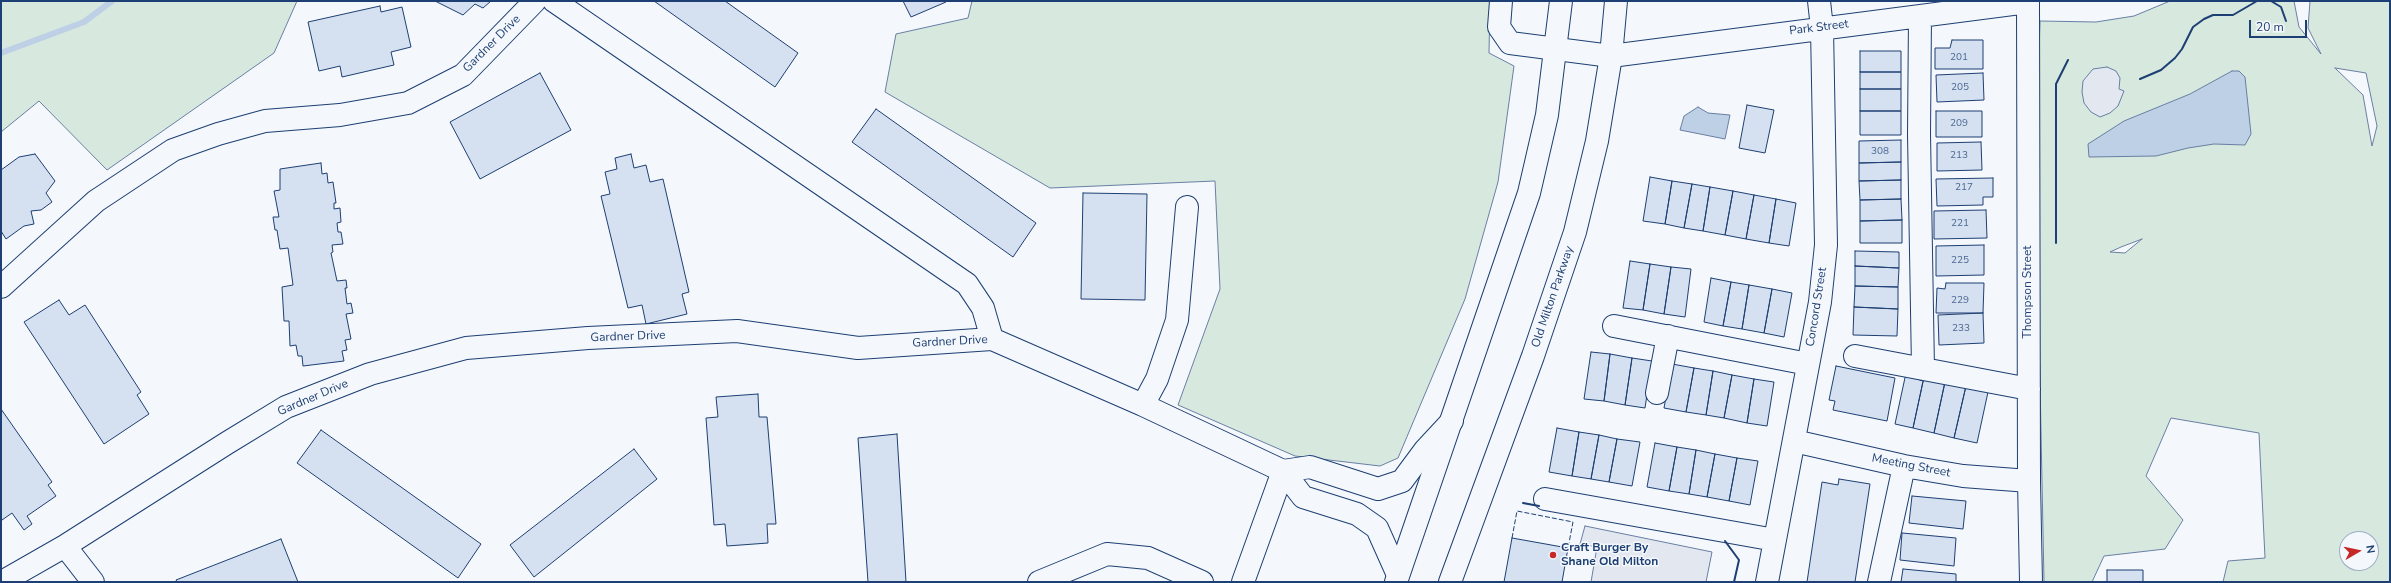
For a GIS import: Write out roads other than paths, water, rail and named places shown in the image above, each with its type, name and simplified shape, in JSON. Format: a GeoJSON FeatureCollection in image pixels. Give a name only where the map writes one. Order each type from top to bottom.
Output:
{"type":"FeatureCollection","features":[{"type":"Feature","properties":{"kind":"main road","name":"Gardner Drive"},"geometry":{"type":"LineString","coordinates":[[1,287],[96,201],[173,150],[218,134],[265,121],[340,115],[408,103],[463,75],[535,1]]}},
{"type":"Feature","properties":{"kind":"main road"},"geometry":{"type":"LineString","coordinates":[[554,1],[967,284],[983,308],[992,339]]}},
{"type":"Feature","properties":{"kind":"main road","name":"Park Street"},"geometry":{"type":"LineString","coordinates":[[1501,1],[1499,27],[1510,44],[1536,45],[1556,51],[1611,56],[2028,2]]}},
{"type":"Feature","properties":{"kind":"main road"},"geometry":{"type":"LineString","coordinates":[[1397,578],[1529,193],[1547,115],[1556,51],[1560,1]]}},
{"type":"Feature","properties":{"kind":"main road","name":"Old Milton Parkway"},"geometry":{"type":"LineString","coordinates":[[1450,582],[1533,356],[1575,232],[1597,141],[1611,56],[1616,1]]}},
{"type":"Feature","properties":{"kind":"main road","name":"Concord Street"},"geometry":{"type":"LineString","coordinates":[[1767,582],[1820,302],[1826,245],[1822,28],[1819,1]]}},
{"type":"Feature","properties":{"kind":"main road","name":"Thompson Street"},"geometry":{"type":"LineString","coordinates":[[2028,2],[2029,481],[2031,582]]}},
{"type":"Feature","properties":{"kind":"main road"},"geometry":{"type":"LineString","coordinates":[[1920,16],[1919,134],[1923,369]]}},
{"type":"Feature","properties":{"kind":"main road"},"geometry":{"type":"LineString","coordinates":[[1143,405],[1157,379],[1177,320],[1187,206]]}},
{"type":"Feature","properties":{"kind":"main road"},"geometry":{"type":"LineString","coordinates":[[1614,326],[1808,364]]}},
{"type":"Feature","properties":{"kind":"main road","name":"Gardner Drive"},"geometry":{"type":"LineString","coordinates":[[2,582],[65,546],[220,447],[286,407],[370,374],[466,348],[588,338],[737,331],[858,348],[992,339],[1143,405],[1283,470],[1303,497],[1357,514],[1377,528],[1397,578]]}},
{"type":"Feature","properties":{"kind":"main road"},"geometry":{"type":"LineString","coordinates":[[1657,393],[1668,336]]}},
{"type":"Feature","properties":{"kind":"main road"},"geometry":{"type":"LineString","coordinates":[[1855,356],[2029,390]]}},
{"type":"Feature","properties":{"kind":"main road"},"geometry":{"type":"LineString","coordinates":[[1243,582],[1283,470],[1310,467],[1378,489],[1402,481],[1425,450],[1452,421]]}},
{"type":"Feature","properties":{"kind":"main road","name":"Meeting Street"},"geometry":{"type":"LineString","coordinates":[[1794,441],[1904,466],[1963,476],[2029,481]]}},
{"type":"Feature","properties":{"kind":"main road"},"geometry":{"type":"LineString","coordinates":[[1879,582],[1904,466]]}},
{"type":"Feature","properties":{"kind":"main road"},"geometry":{"type":"LineString","coordinates":[[1545,499],[1775,540]]}},
{"type":"Feature","properties":{"kind":"main road"},"geometry":{"type":"LineString","coordinates":[[65,546],[93,582]]}},
{"type":"Feature","properties":{"kind":"main road"},"geometry":{"type":"LineString","coordinates":[[1039,582],[1107,554],[1148,558],[1202,582]]}},
{"type":"Feature","properties":{"kind":"water"},"geometry":{"type":"Polygon","coordinates":[[[2232,71],[2239,71],[2245,77],[2251,134],[2245,145],[2214,144],[2188,148],[2156,156],[2089,157],[2088,144],[2124,121],[2190,94],[2232,71]]]}},
{"type":"Feature","properties":{"kind":"water"},"geometry":{"type":"Polygon","coordinates":[[[1698,107],[1708,113],[1730,115],[1725,139],[1680,130],[1684,116],[1698,107]]]}},
{"type":"Feature","properties":{"kind":"waterway"},"geometry":{"type":"LineString","coordinates":[[1,53],[84,22],[112,1]]}},
{"type":"Feature","properties":{"kind":"place","name":"Craft Burger By Shane Old Milton"},"geometry":{"type":"Point","coordinates":[1553,555]}}]}
